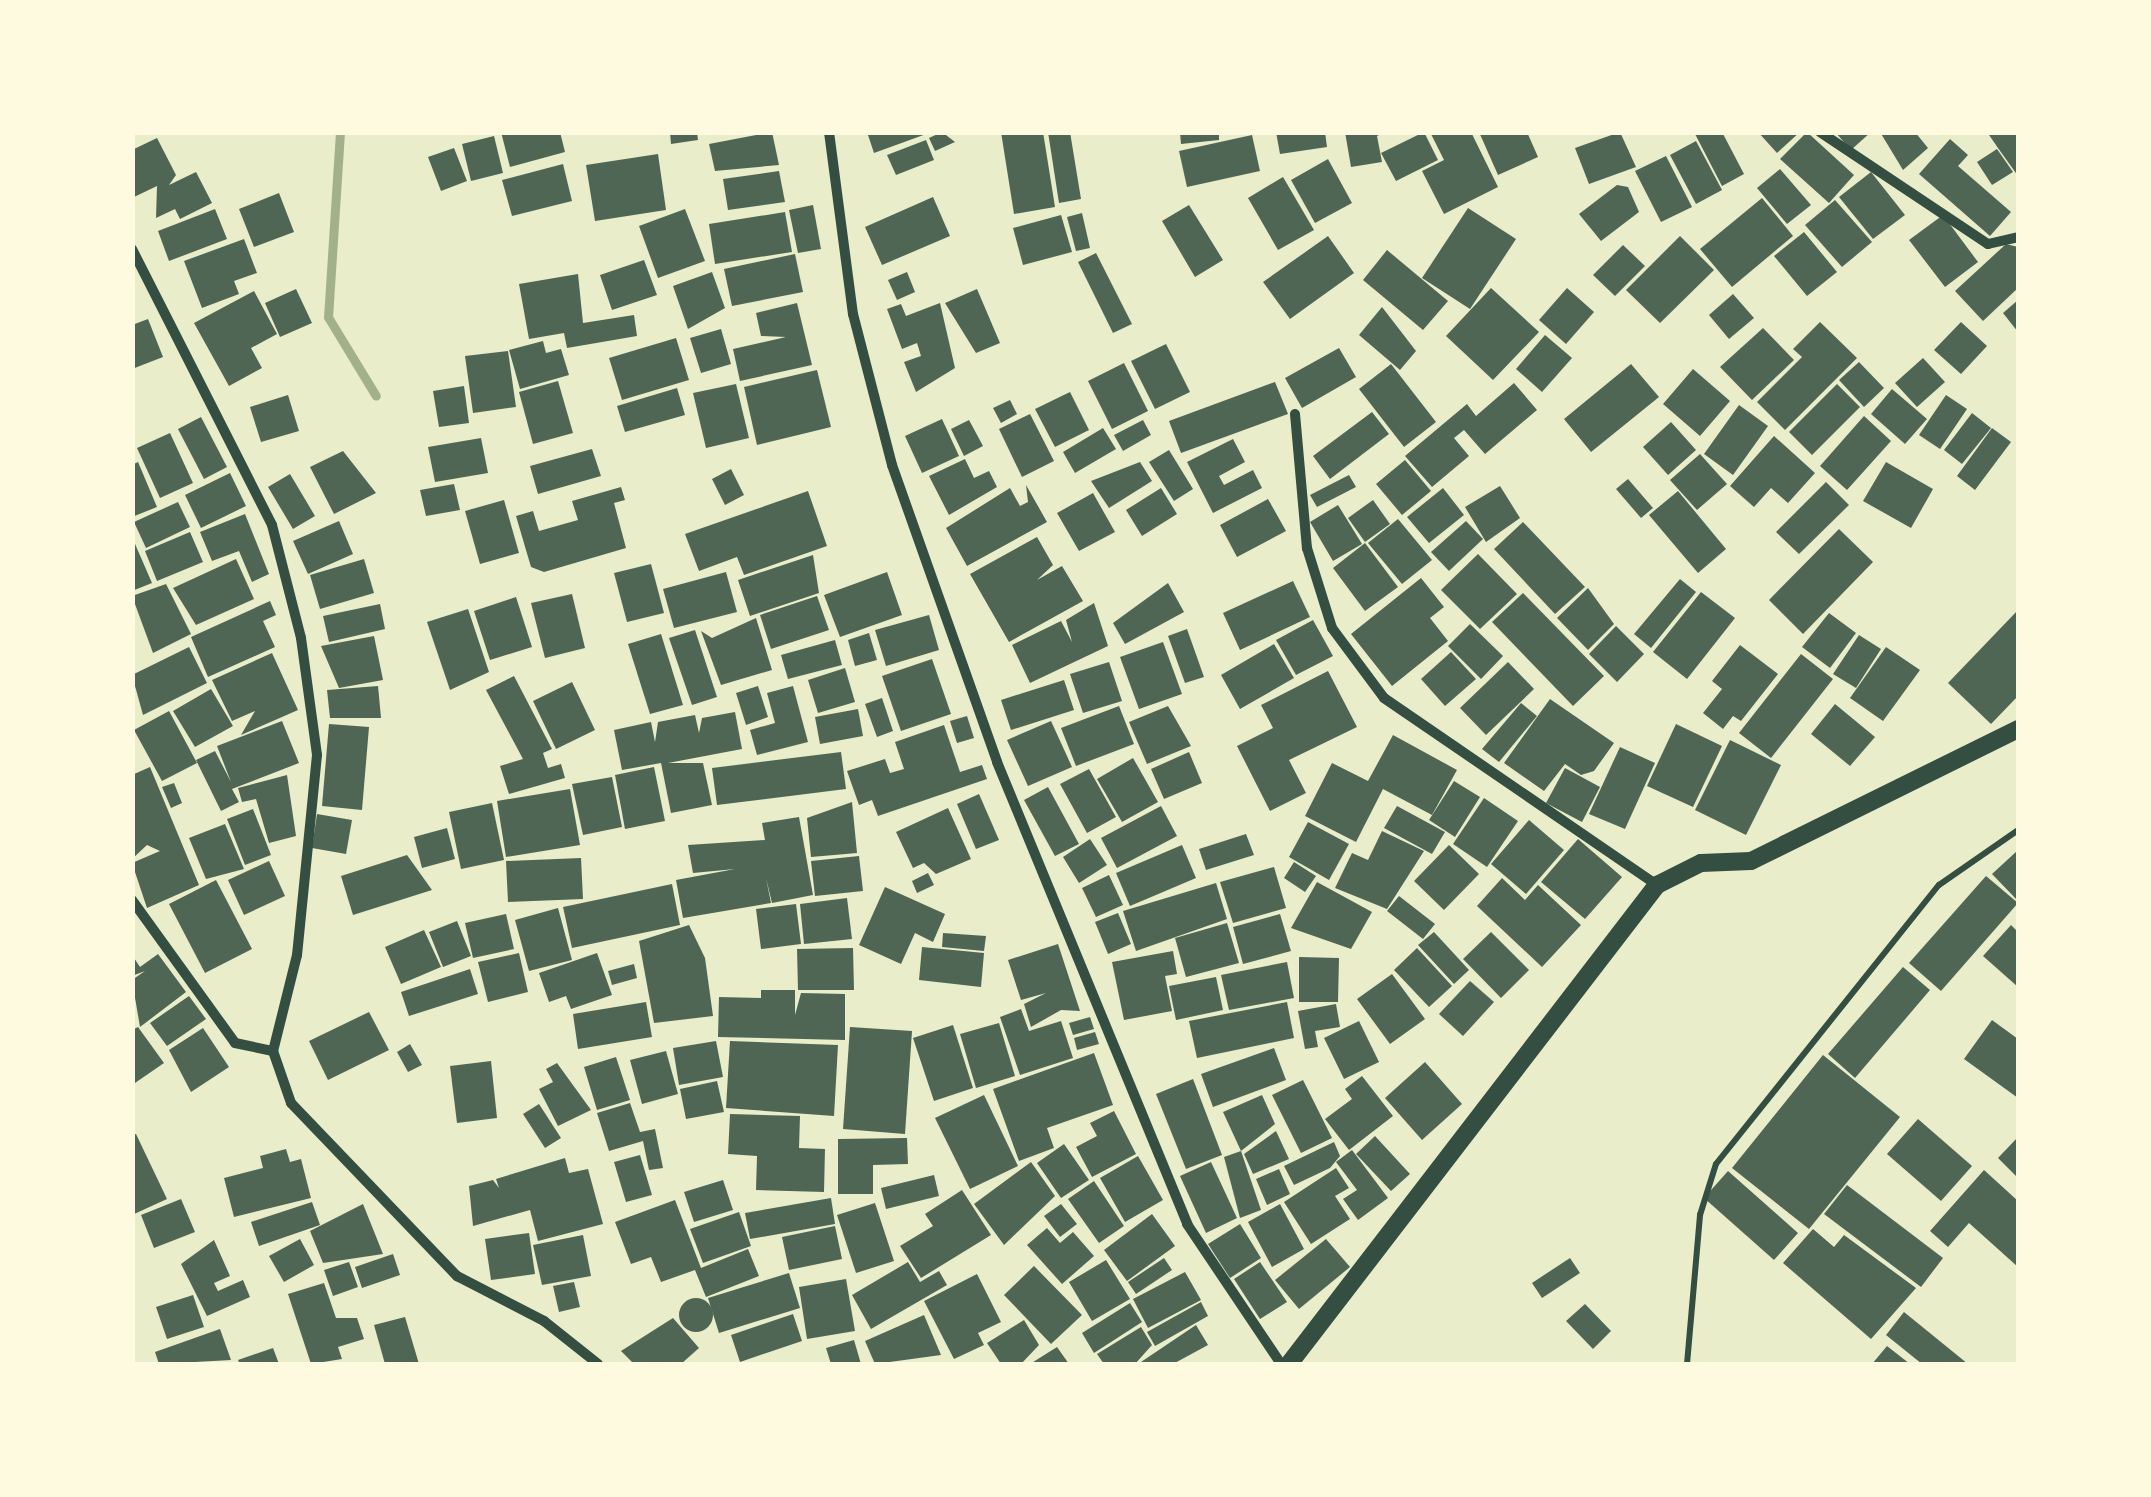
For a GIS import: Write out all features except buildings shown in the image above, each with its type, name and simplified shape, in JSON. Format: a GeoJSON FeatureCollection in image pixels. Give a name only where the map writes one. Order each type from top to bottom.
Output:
{"type":"FeatureCollection","features":[{"type":"Feature","properties":{"kind":"main road"},"geometry":{"type":"LineString","coordinates":[[1285,1364],[1657,885],[1702,864],[1751,861],[2018,729]]}},
{"type":"Feature","properties":{"kind":"street"},"geometry":{"type":"LineString","coordinates":[[828,132],[852,314],[892,465],[997,762],[1186,1224],[1285,1364]]}},
{"type":"Feature","properties":{"kind":"street"},"geometry":{"type":"LineString","coordinates":[[1820,132],[1988,244],[2018,237]]}},
{"type":"Feature","properties":{"kind":"street"},"geometry":{"type":"LineString","coordinates":[[132,249],[272,524],[302,638],[317,755],[298,955],[274,1051],[307,1127],[432,1253],[598,1364]]}},
{"type":"Feature","properties":{"kind":"street"},"geometry":{"type":"LineString","coordinates":[[1295,414],[1317,580],[1332,628],[1384,698],[1657,885]]}},
{"type":"Feature","properties":{"kind":"street"},"geometry":{"type":"LineString","coordinates":[[132,900],[235,1043],[274,1051]]}},
{"type":"Feature","properties":{"kind":"lane"},"geometry":{"type":"LineString","coordinates":[[1687,1364],[1700,1215],[1716,1164],[1939,886],[2018,830]]}},
{"type":"Feature","properties":{"kind":"waterway"},"geometry":{"type":"LineString","coordinates":[[340,132],[328,317],[376,396]]}}]}
